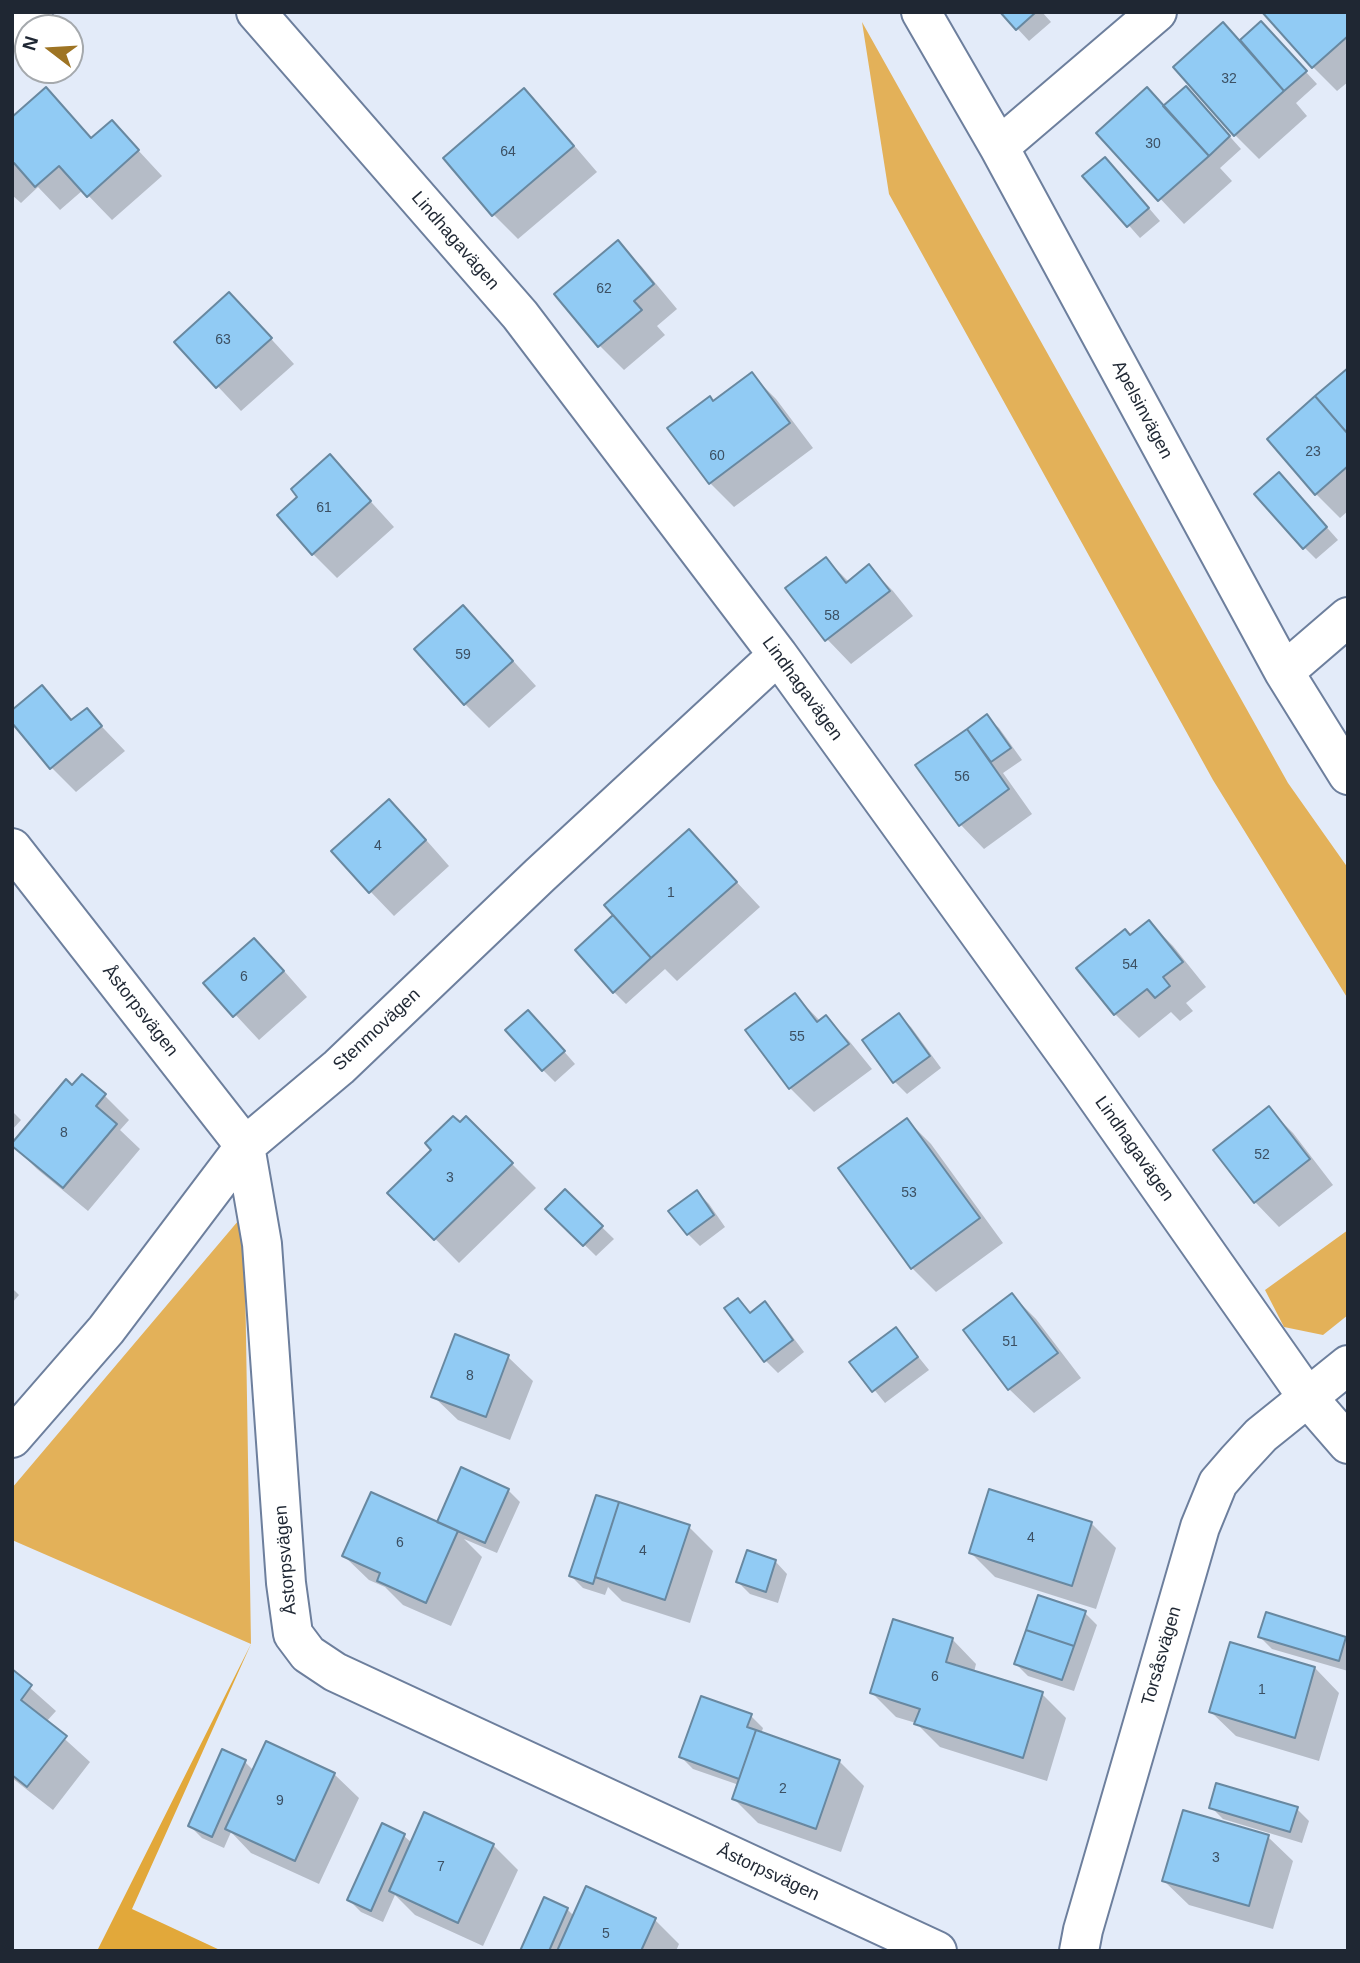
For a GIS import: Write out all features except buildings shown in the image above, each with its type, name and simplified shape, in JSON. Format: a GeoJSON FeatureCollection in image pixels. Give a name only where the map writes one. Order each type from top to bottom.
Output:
{"type":"FeatureCollection","features":[{"type":"Feature","properties":{"kind":"street"},"geometry":{"type":"LineString","coordinates":[[12,32],[33,12]]}},
{"type":"Feature","properties":{"kind":"street","name":"Lindhagavägen"},"geometry":{"type":"LineString","coordinates":[[256,12],[520,315],[778,655],[1080,1073],[1308,1398],[1348,1444]]}},
{"type":"Feature","properties":{"kind":"street","name":"Apelsinvägen"},"geometry":{"type":"LineString","coordinates":[[921,12],[999,147],[1284,673],[1348,775]]}},
{"type":"Feature","properties":{"kind":"street"},"geometry":{"type":"LineString","coordinates":[[999,147],[1157,12]]}},
{"type":"Feature","properties":{"kind":"street"},"geometry":{"type":"LineString","coordinates":[[1284,673],[1348,617]]}},
{"type":"Feature","properties":{"kind":"street","name":"Stenmovägen"},"geometry":{"type":"LineString","coordinates":[[12,1438],[106,1331],[245,1146],[339,1067],[540,875],[778,655]]}},
{"type":"Feature","properties":{"kind":"street","name":"Åstorpsvägen"},"geometry":{"type":"LineString","coordinates":[[12,848],[245,1146],[262,1244],[288,1595],[293,1634],[308,1654],[335,1672],[937,1951]]}},
{"type":"Feature","properties":{"kind":"street"},"geometry":{"type":"LineString","coordinates":[[1308,1398],[1348,1365]]}},
{"type":"Feature","properties":{"kind":"street","name":"Torsåsvägen"},"geometry":{"type":"LineString","coordinates":[[1079,1951],[1200,1527],[1219,1483],[1237,1461],[1261,1435],[1308,1398]]}},
{"type":"Feature","properties":{"kind":"shaded area"},"geometry":{"type":"Polygon","coordinates":[[[862,22],[1288,783],[1348,868],[1348,999],[1213,780],[889,194],[862,22]]]}},
{"type":"Feature","properties":{"kind":"shaded area"},"geometry":{"type":"Polygon","coordinates":[[[244,1214],[251,1644],[12,1540],[12,1488],[244,1214]]]}},
{"type":"Feature","properties":{"kind":"shaded area"},"geometry":{"type":"Polygon","coordinates":[[[1348,1230],[1348,1315],[1323,1335],[1284,1327],[1265,1290],[1348,1230]]]}},
{"type":"Feature","properties":{"kind":"shaded area"},"geometry":{"type":"Polygon","coordinates":[[[251,1644],[132,1909],[222,1951],[97,1951],[251,1644]]]}}]}
